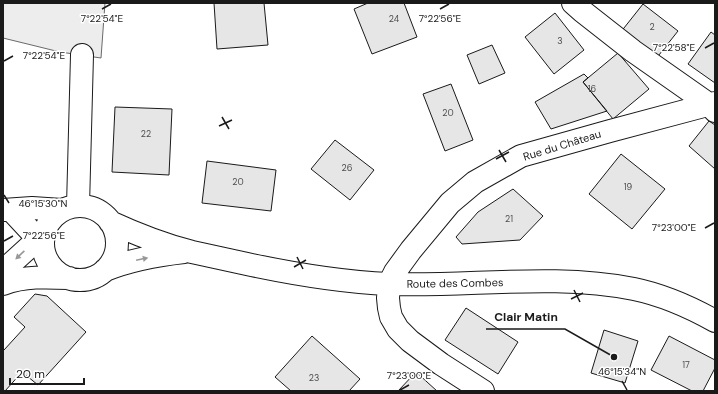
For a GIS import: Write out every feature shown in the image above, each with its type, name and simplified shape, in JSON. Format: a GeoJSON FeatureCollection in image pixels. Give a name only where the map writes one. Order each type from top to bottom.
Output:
{"type":"FeatureCollection","features":[{"type":"Feature","properties":{"kind":"street"},"geometry":{"type":"LineString","coordinates":[[573,3],[633,51],[713,106]]}},
{"type":"Feature","properties":{"kind":"street"},"geometry":{"type":"LineString","coordinates":[[3,271],[40,239],[52,219],[70,208],[82,55]]}},
{"type":"Feature","properties":{"kind":"street","name":"Rue du Château"},"geometry":{"type":"LineString","coordinates":[[389,284],[395,272],[411,250],[450,203],[475,182],[521,156],[610,130],[713,106]]}},
{"type":"Feature","properties":{"kind":"street","name":"Route des Combes"},"geometry":{"type":"LineString","coordinates":[[7,210],[89,207],[96,209],[110,222],[115,232],[117,243],[113,260],[105,270]]}},
{"type":"Feature","properties":{"kind":"street"},"geometry":{"type":"LineString","coordinates":[[7,210],[40,239],[49,262],[58,272],[69,278]]}},
{"type":"Feature","properties":{"kind":"street","name":"Route des Combes"},"geometry":{"type":"LineString","coordinates":[[110,222],[136,233],[191,251],[328,279],[389,284],[545,282],[605,284],[636,290],[676,302],[715,322]]}},
{"type":"Feature","properties":{"kind":"street","name":"Route des Combes"},"geometry":{"type":"LineString","coordinates":[[3,284],[24,278],[45,277],[86,279],[121,264],[143,258],[191,251]]}},
{"type":"Feature","properties":{"kind":"street"},"geometry":{"type":"LineString","coordinates":[[389,284],[389,308],[391,317],[398,329],[410,341],[441,364],[482,391]]}},
{"type":"Feature","properties":{"kind":"shaded area"},"geometry":{"type":"Polygon","coordinates":[[[3,3],[105,3],[101,58],[60,52],[3,38],[3,3]]]}},
{"type":"Feature","properties":{"kind":"building"},"geometry":{"type":"Polygon","coordinates":[[[214,3],[264,3],[268,45],[217,49],[214,3]]]}},
{"type":"Feature","properties":{"kind":"building"},"geometry":{"type":"Polygon","coordinates":[[[368,3],[404,3],[417,37],[372,54],[354,9],[368,3]]]}},
{"type":"Feature","properties":{"kind":"building"},"geometry":{"type":"Polygon","coordinates":[[[643,4],[678,31],[655,60],[620,33],[643,4]]]}},
{"type":"Feature","properties":{"kind":"building"},"geometry":{"type":"Polygon","coordinates":[[[555,13],[584,50],[554,74],[525,37],[555,13]]]}},
{"type":"Feature","properties":{"kind":"building"},"geometry":{"type":"Polygon","coordinates":[[[711,32],[715,35],[715,83],[688,64],[711,32]]]}},
{"type":"Feature","properties":{"kind":"building"},"geometry":{"type":"Polygon","coordinates":[[[492,45],[505,73],[479,84],[467,55],[492,45]]]}},
{"type":"Feature","properties":{"kind":"building"},"geometry":{"type":"Polygon","coordinates":[[[618,53],[649,89],[613,119],[583,82],[618,53]]]}},
{"type":"Feature","properties":{"kind":"building"},"geometry":{"type":"Polygon","coordinates":[[[584,74],[588,78],[583,82],[607,111],[551,129],[535,102],[584,74]]]}},
{"type":"Feature","properties":{"kind":"building"},"geometry":{"type":"Polygon","coordinates":[[[451,84],[473,140],[445,151],[423,94],[451,84]]]}},
{"type":"Feature","properties":{"kind":"building"},"geometry":{"type":"Polygon","coordinates":[[[115,107],[172,109],[169,175],[112,172],[115,107]]]}},
{"type":"Feature","properties":{"kind":"building"},"geometry":{"type":"Polygon","coordinates":[[[709,121],[715,125],[715,169],[689,146],[709,121]]]}},
{"type":"Feature","properties":{"kind":"building"},"geometry":{"type":"Polygon","coordinates":[[[335,140],[374,170],[350,200],[311,169],[335,140]]]}},
{"type":"Feature","properties":{"kind":"building"},"geometry":{"type":"Polygon","coordinates":[[[621,154],[665,189],[632,229],[589,194],[621,154]]]}},
{"type":"Feature","properties":{"kind":"building"},"geometry":{"type":"Polygon","coordinates":[[[207,161],[276,170],[271,211],[202,203],[207,161]]]}},
{"type":"Feature","properties":{"kind":"building"},"geometry":{"type":"Polygon","coordinates":[[[513,189],[543,216],[520,240],[462,244],[456,237],[478,212],[513,189]]]}},
{"type":"Feature","properties":{"kind":"building"},"geometry":{"type":"Polygon","coordinates":[[[35,294],[47,296],[86,332],[38,385],[22,372],[5,391],[3,391],[3,349],[4,350],[25,327],[14,317],[35,294]]]}},
{"type":"Feature","properties":{"kind":"building"},"geometry":{"type":"Polygon","coordinates":[[[466,308],[518,342],[498,374],[445,340],[466,308]]]}},
{"type":"Feature","properties":{"kind":"building"},"geometry":{"type":"Polygon","coordinates":[[[604,330],[638,341],[625,383],[591,373],[604,330]]]}},
{"type":"Feature","properties":{"kind":"building"},"geometry":{"type":"Polygon","coordinates":[[[312,336],[360,379],[349,391],[291,391],[275,377],[312,336]]]}},
{"type":"Feature","properties":{"kind":"building"},"geometry":{"type":"Polygon","coordinates":[[[669,336],[715,360],[715,368],[703,391],[692,391],[651,370],[669,336]]]}},
{"type":"Feature","properties":{"kind":"building"},"geometry":{"type":"Polygon","coordinates":[[[416,372],[437,391],[398,391],[416,372]]]}},
{"type":"Feature","properties":{"kind":"place","name":"Clair Matin"},"geometry":{"type":"Point","coordinates":[614,357]}}]}
